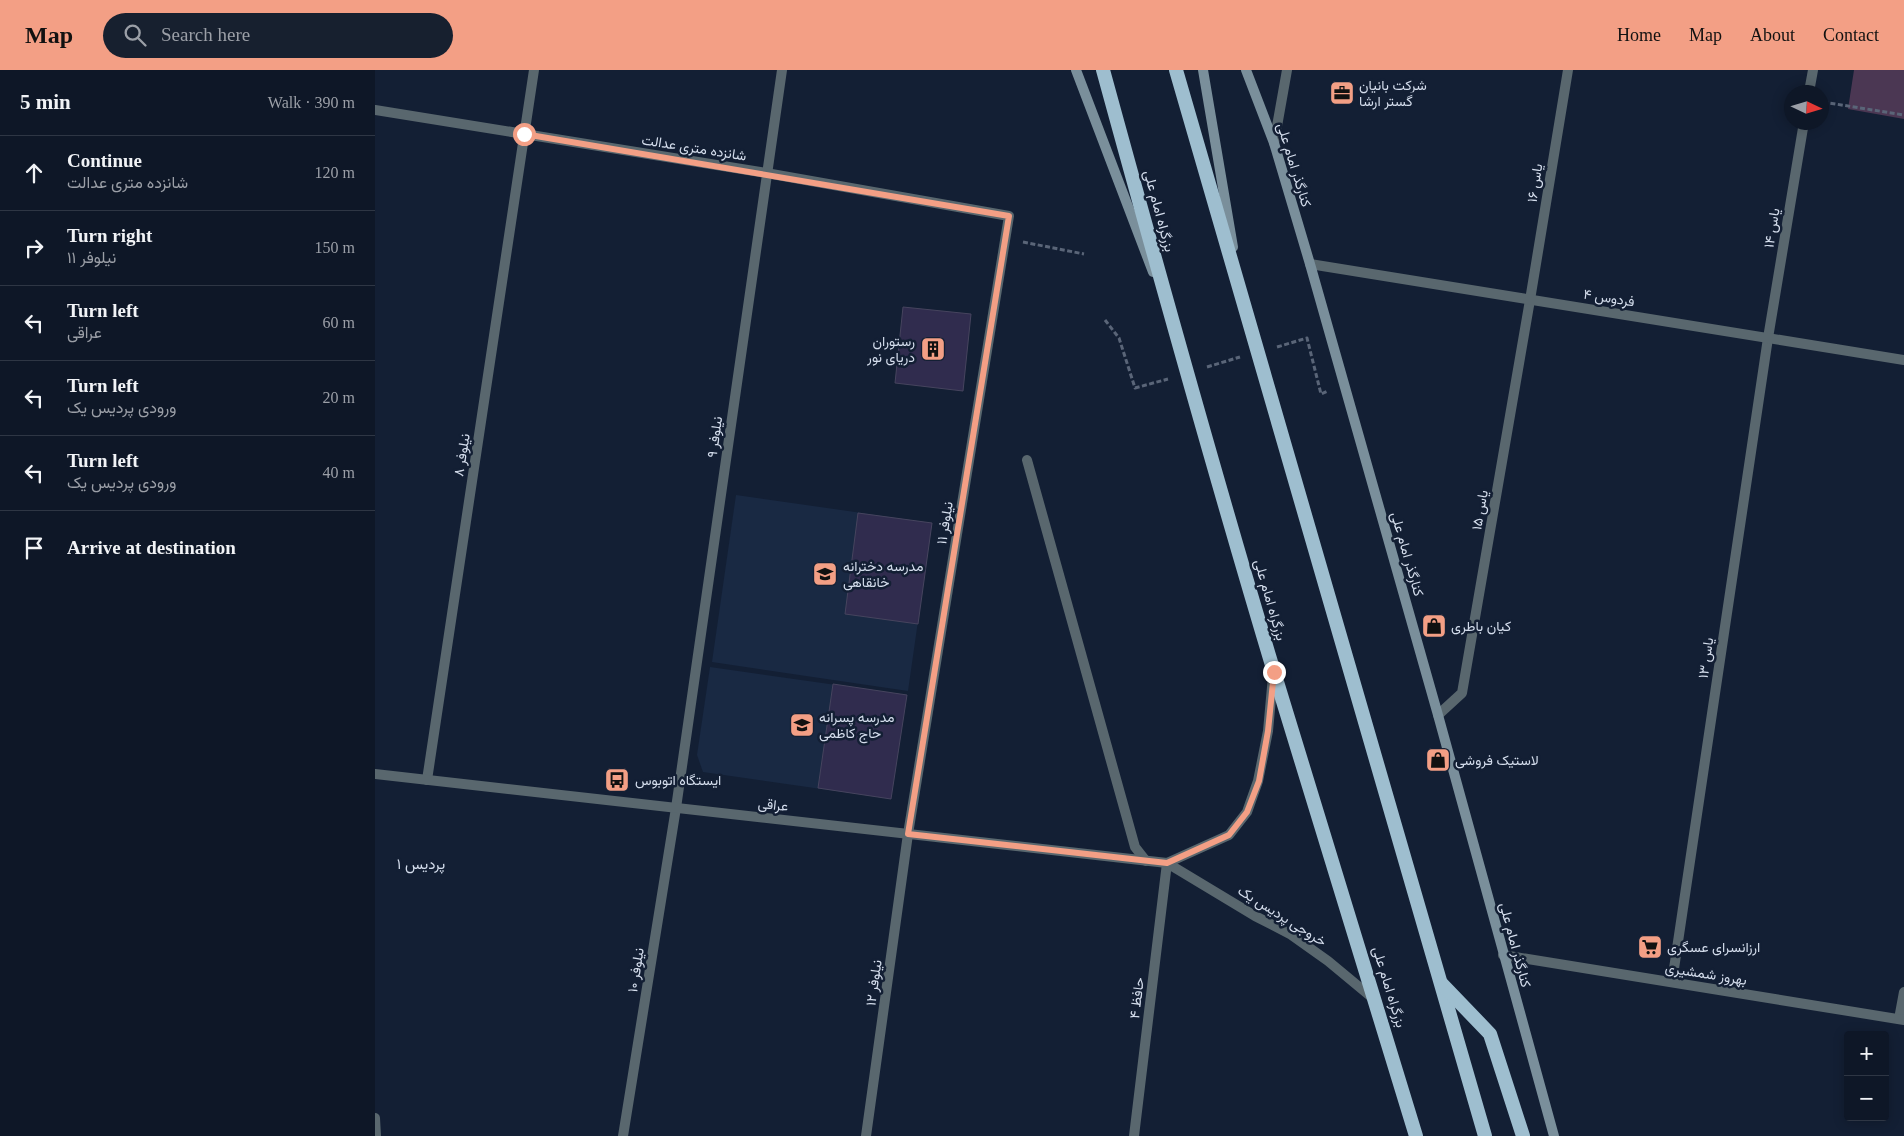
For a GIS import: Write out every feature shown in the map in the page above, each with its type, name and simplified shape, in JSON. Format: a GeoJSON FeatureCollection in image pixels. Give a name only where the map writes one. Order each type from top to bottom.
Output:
{"type":"FeatureCollection","features":[{"type":"Feature","properties":{"kind":"highway","name":"بزرگراه امام علی"},"geometry":{"type":"LineString","coordinates":[[1103,70],[1173,323],[1274,672],[1416,1136]]}},
{"type":"Feature","properties":{"kind":"highway"},"geometry":{"type":"LineString","coordinates":[[1176,70],[1485,1136]]}},
{"type":"Feature","properties":{"kind":"highway"},"geometry":{"type":"LineString","coordinates":[[1440,982],[1490,1034],[1523,1136]]}},
{"type":"Feature","properties":{"kind":"main road"},"geometry":{"type":"LineString","coordinates":[[1076,70],[1173,323]]}},
{"type":"Feature","properties":{"kind":"main road"},"geometry":{"type":"LineString","coordinates":[[1203,70],[1241,297]]}},
{"type":"Feature","properties":{"kind":"main road","name":"کنارگذر امام علی"},"geometry":{"type":"LineString","coordinates":[[1246,70],[1274,143],[1310,264],[1438,715],[1554,1136]]}},
{"type":"Feature","properties":{"kind":"street","name":"نیلوفر ۸"},"geometry":{"type":"LineString","coordinates":[[427,780],[534,70]]}},
{"type":"Feature","properties":{"kind":"street","name":"نیلوفر ۹"},"geometry":{"type":"LineString","coordinates":[[676,808],[782,70]]}},
{"type":"Feature","properties":{"kind":"street"},"geometry":{"type":"LineString","coordinates":[[1274,143],[1287,70]]}},
{"type":"Feature","properties":{"kind":"street","name":"یاس ۱۶"},"geometry":{"type":"LineString","coordinates":[[1530,300],[1568,70]]}},
{"type":"Feature","properties":{"kind":"street"},"geometry":{"type":"LineString","coordinates":[[1810,85],[1813,70]]}},
{"type":"Feature","properties":{"kind":"street","name":"شانزده متری عدالت"},"geometry":{"type":"LineString","coordinates":[[375,110],[1009,216]]}},
{"type":"Feature","properties":{"kind":"street","name":"یاس ۱۴"},"geometry":{"type":"LineString","coordinates":[[1768,338],[1803,130]]}},
{"type":"Feature","properties":{"kind":"street","name":"نیلوفر ۱۱"},"geometry":{"type":"LineString","coordinates":[[908,834],[1009,216]]}},
{"type":"Feature","properties":{"kind":"street","name":"فردوس ۴"},"geometry":{"type":"LineString","coordinates":[[1310,264],[1904,360]]}},
{"type":"Feature","properties":{"kind":"street","name":"یاس ۱۵"},"geometry":{"type":"LineString","coordinates":[[1438,715],[1462,693],[1530,300]]}},
{"type":"Feature","properties":{"kind":"street","name":"یاس ۱۳"},"geometry":{"type":"LineString","coordinates":[[1672,982],[1768,338]]}},
{"type":"Feature","properties":{"kind":"street"},"geometry":{"type":"LineString","coordinates":[[1027,460],[1135,847],[1146,861]]}},
{"type":"Feature","properties":{"kind":"street"},"geometry":{"type":"LineString","coordinates":[[1167,863],[1229,835],[1247,812],[1259,781],[1268,731],[1274,672]]}},
{"type":"Feature","properties":{"kind":"street","name":"عراقی"},"geometry":{"type":"LineString","coordinates":[[375,774],[1167,863]]}},
{"type":"Feature","properties":{"kind":"street","name":"نیلوفر ۱۰"},"geometry":{"type":"LineString","coordinates":[[623,1136],[676,808]]}},
{"type":"Feature","properties":{"kind":"street","name":"نیلوفر ۱۲"},"geometry":{"type":"LineString","coordinates":[[866,1136],[908,834]]}},
{"type":"Feature","properties":{"kind":"street","name":"خروجی پردیس یک"},"geometry":{"type":"LineString","coordinates":[[1167,863],[1255,916],[1290,934],[1376,1001]]}},
{"type":"Feature","properties":{"kind":"street","name":"حافظ ۴"},"geometry":{"type":"LineString","coordinates":[[1134,1136],[1167,863]]}},
{"type":"Feature","properties":{"kind":"street","name":"بهروز شمشیری"},"geometry":{"type":"LineString","coordinates":[[1503,955],[1902,1020]]}},
{"type":"Feature","properties":{"kind":"street"},"geometry":{"type":"LineString","coordinates":[[1902,1020],[1904,992]]}},
{"type":"Feature","properties":{"kind":"street"},"geometry":{"type":"LineString","coordinates":[[375,1118],[376,1136]]}},
{"type":"Feature","properties":{"kind":"path"},"geometry":{"type":"LineString","coordinates":[[1829,103],[1904,116]]}},
{"type":"Feature","properties":{"kind":"path"},"geometry":{"type":"LineString","coordinates":[[1006,238],[1084,254]]}},
{"type":"Feature","properties":{"kind":"path"},"geometry":{"type":"LineString","coordinates":[[1105,320],[1119,338],[1135,388],[1173,377]]}},
{"type":"Feature","properties":{"kind":"path"},"geometry":{"type":"LineString","coordinates":[[1269,349],[1307,338],[1321,394]]}},
{"type":"Feature","properties":{"kind":"path"},"geometry":{"type":"LineString","coordinates":[[1202,368],[1250,354]]}},
{"type":"Feature","properties":{"kind":"shaded area"},"geometry":{"type":"Polygon","coordinates":[[[1854,70],[1904,70],[1904,119],[1848,109],[1854,70]]]}},
{"type":"Feature","properties":{"kind":"shaded area","name":"مدرسه دخترانه خانقاهی"},"geometry":{"type":"Polygon","coordinates":[[[736,495],[932,523],[908,691],[712,662],[736,495]]]}},
{"type":"Feature","properties":{"kind":"shaded area","name":"مدرسه پسرانه حاج کاظمی"},"geometry":{"type":"Polygon","coordinates":[[[710,667],[907,695],[891,799],[703,772],[697,755],[710,667]]]}},
{"type":"Feature","properties":{"kind":"building","name":"رستوران دریای نور"},"geometry":{"type":"Polygon","coordinates":[[[903,307],[971,314],[963,391],[895,383],[903,307]]]}},
{"type":"Feature","properties":{"kind":"building"},"geometry":{"type":"Polygon","coordinates":[[[858,513],[932,523],[918,624],[845,614],[858,513]]]}},
{"type":"Feature","properties":{"kind":"building"},"geometry":{"type":"Polygon","coordinates":[[[833,684],[907,695],[891,799],[818,788],[833,684]]]}},
{"type":"Feature","properties":{"kind":"place","name":"شرکت بانیان گستر ارشا"},"geometry":{"type":"Point","coordinates":[1342,93]}},
{"type":"Feature","properties":{"kind":"place","name":"رستوران دریای نور"},"geometry":{"type":"Point","coordinates":[933,349]}},
{"type":"Feature","properties":{"kind":"place","name":"مدرسه دخترانه خانقاهی"},"geometry":{"type":"Point","coordinates":[825,574]}},
{"type":"Feature","properties":{"kind":"place","name":"کیان باطری"},"geometry":{"type":"Point","coordinates":[1434,626]}},
{"type":"Feature","properties":{"kind":"place","name":"مدرسه پسرانه حاج کاظمی"},"geometry":{"type":"Point","coordinates":[802,725]}},
{"type":"Feature","properties":{"kind":"place","name":"لاستیک فروشی"},"geometry":{"type":"Point","coordinates":[1438,760]}},
{"type":"Feature","properties":{"kind":"place","name":"ایستگاه اتوبوس"},"geometry":{"type":"Point","coordinates":[617,780]}},
{"type":"Feature","properties":{"kind":"place","name":"ارزانسرای عسگری"},"geometry":{"type":"Point","coordinates":[1650,947]}},
{"type":"Feature","properties":{"kind":"district","name":"پردیس ۱"},"geometry":{"type":"Point","coordinates":[421,864]}},
{"type":"Feature","properties":{"kind":"route"},"geometry":{"type":"LineString","coordinates":[[524,134],[1009,216],[908,834],[1167,863],[1229,835],[1247,812],[1259,781],[1268,731],[1274,672]]}}]}
